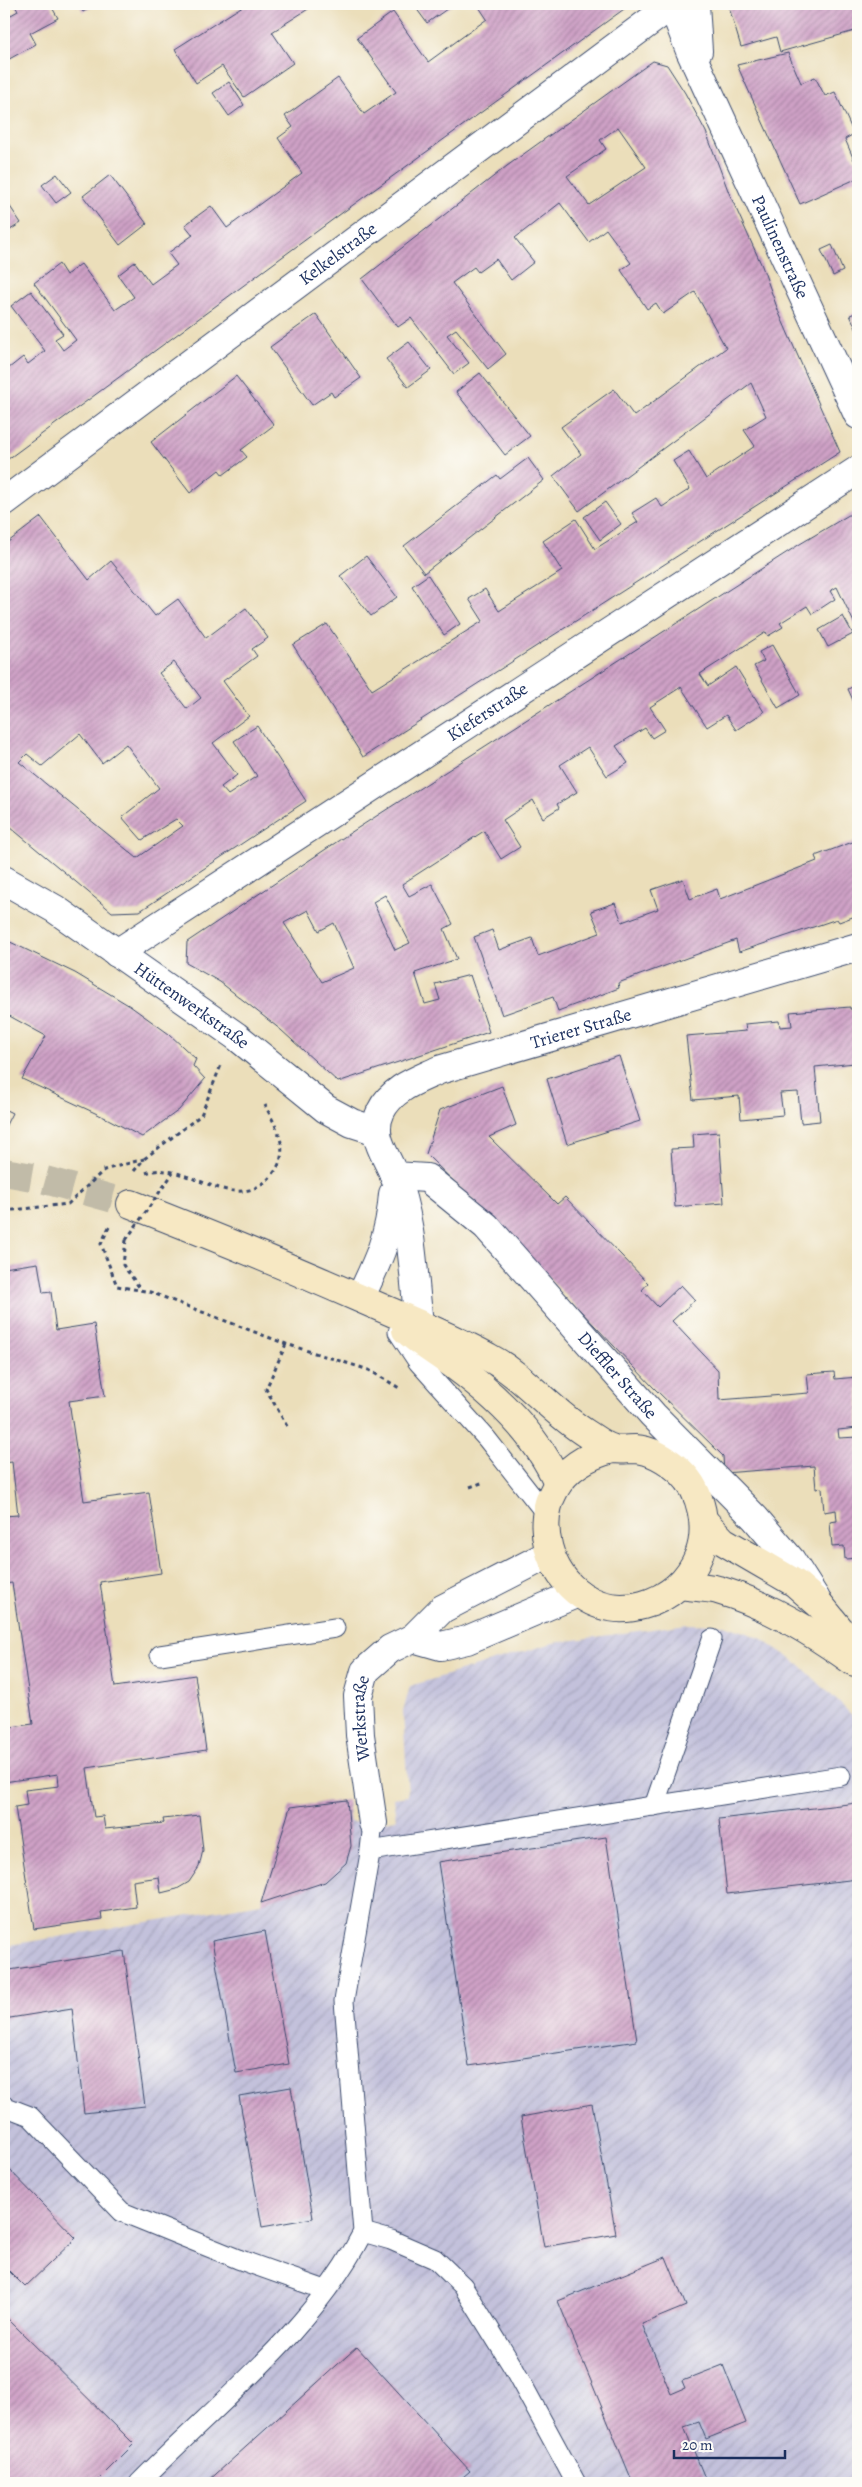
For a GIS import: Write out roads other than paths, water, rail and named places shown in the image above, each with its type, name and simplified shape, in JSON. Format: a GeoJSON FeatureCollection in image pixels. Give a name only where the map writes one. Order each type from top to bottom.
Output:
{"type":"FeatureCollection","features":[{"type":"Feature","properties":{"kind":"main road"},"geometry":{"type":"LineString","coordinates":[[131,1204],[240,1246],[360,1298],[416,1330],[499,1403],[535,1442],[551,1466],[558,1483]]}},
{"type":"Feature","properties":{"kind":"main road"},"geometry":{"type":"LineString","coordinates":[[360,1298],[416,1330],[490,1358],[522,1380],[584,1432],[613,1449]]}},
{"type":"Feature","properties":{"kind":"main road"},"geometry":{"type":"LineString","coordinates":[[613,1449],[638,1449],[662,1458],[683,1474],[697,1495],[704,1520],[701,1549],[689,1575],[680,1586],[662,1598],[641,1606],[620,1608],[598,1603],[578,1593],[561,1576],[550,1554],[545,1534],[546,1514],[558,1483],[582,1460],[596,1453],[613,1449]]}},
{"type":"Feature","properties":{"kind":"main road","name":"Dieffler Straße"},"geometry":{"type":"LineString","coordinates":[[704,1520],[723,1541],[795,1584],[820,1605],[842,1632],[858,1659]]}},
{"type":"Feature","properties":{"kind":"main road"},"geometry":{"type":"LineString","coordinates":[[680,1586],[716,1590],[761,1606],[825,1641],[858,1665]]}},
{"type":"Feature","properties":{"kind":"street","name":"Paulinenstraße"},"geometry":{"type":"LineString","coordinates":[[680,4],[697,48],[704,79],[858,415]]}},
{"type":"Feature","properties":{"kind":"street","name":"Kelkelstraße"},"geometry":{"type":"LineString","coordinates":[[4,502],[680,4]]}},
{"type":"Feature","properties":{"kind":"street","name":"Kieferstraße"},"geometry":{"type":"LineString","coordinates":[[117,953],[858,470]]}},
{"type":"Feature","properties":{"kind":"street","name":"Hüttenwerkstraße"},"geometry":{"type":"LineString","coordinates":[[4,880],[56,909],[236,1036],[326,1109],[352,1122],[377,1131]]}},
{"type":"Feature","properties":{"kind":"street","name":"Trierer Straße"},"geometry":{"type":"LineString","coordinates":[[377,1131],[381,1111],[398,1089],[439,1070],[858,946]]}},
{"type":"Feature","properties":{"kind":"street"},"geometry":{"type":"LineString","coordinates":[[377,1131],[380,1149],[394,1176],[406,1217],[416,1330]]}},
{"type":"Feature","properties":{"kind":"street"},"geometry":{"type":"LineString","coordinates":[[360,1298],[381,1255],[391,1222],[394,1176]]}},
{"type":"Feature","properties":{"kind":"street","name":"Dieffler Straße"},"geometry":{"type":"LineString","coordinates":[[394,1176],[427,1178],[486,1226],[653,1415],[755,1518],[791,1560],[820,1605]]}},
{"type":"Feature","properties":{"kind":"street","name":"Werkstraße"},"geometry":{"type":"LineString","coordinates":[[373,1823],[360,1735],[358,1696],[364,1671],[390,1649],[413,1638],[442,1608],[550,1554]]}},
{"type":"Feature","properties":{"kind":"street"},"geometry":{"type":"LineString","coordinates":[[413,1638],[441,1646],[467,1640],[578,1593]]}},
{"type":"Feature","properties":{"kind":"lane"},"geometry":{"type":"LineString","coordinates":[[387,1314],[418,1362],[487,1439],[546,1514]]}},
{"type":"Feature","properties":{"kind":"lane"},"geometry":{"type":"LineString","coordinates":[[160,1655],[335,1628]]}},
{"type":"Feature","properties":{"kind":"lane"},"geometry":{"type":"LineString","coordinates":[[654,1806],[712,1639]]}},
{"type":"Feature","properties":{"kind":"lane"},"geometry":{"type":"LineString","coordinates":[[370,1851],[841,1776]]}},
{"type":"Feature","properties":{"kind":"lane"},"geometry":{"type":"LineString","coordinates":[[139,2483],[289,2336],[349,2260],[363,2232],[344,2002],[370,1851],[373,1823]]}},
{"type":"Feature","properties":{"kind":"lane"},"geometry":{"type":"LineString","coordinates":[[4,2106],[30,2116],[122,2212],[238,2260],[325,2290]]}},
{"type":"Feature","properties":{"kind":"lane"},"geometry":{"type":"LineString","coordinates":[[363,2232],[391,2240],[435,2259],[463,2286],[513,2367],[576,2483]]}},
{"type":"Feature","properties":{"kind":"tunnel"},"geometry":{"type":"LineString","coordinates":[[4,1172],[38,1178],[131,1204]]}}]}
